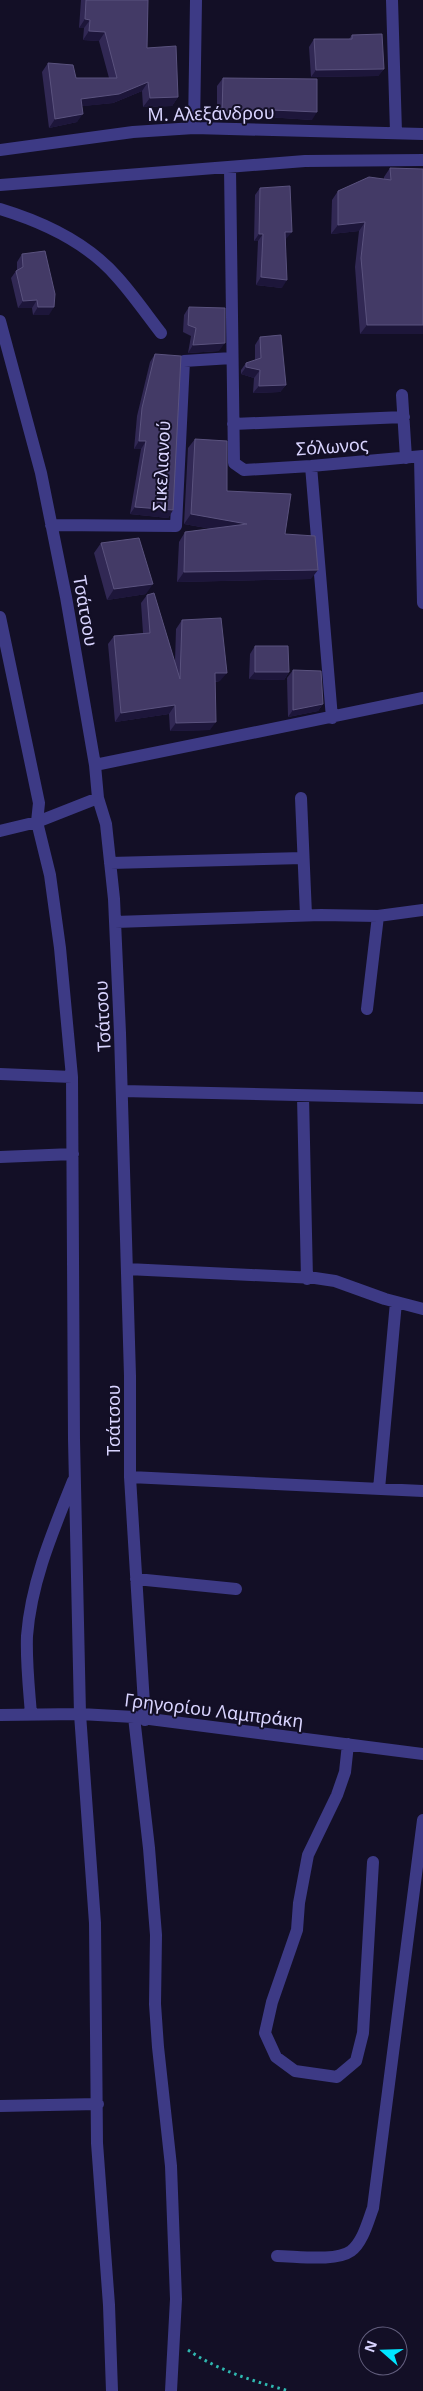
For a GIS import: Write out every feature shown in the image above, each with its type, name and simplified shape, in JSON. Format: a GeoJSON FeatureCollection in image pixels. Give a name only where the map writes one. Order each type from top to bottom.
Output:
{"type":"FeatureCollection","features":[{"type":"Feature","properties":{"kind":"street"},"geometry":{"type":"LineString","coordinates":[[194,128],[196,0]]}},
{"type":"Feature","properties":{"kind":"street"},"geometry":{"type":"LineString","coordinates":[[392,0],[396,132]]}},
{"type":"Feature","properties":{"kind":"street","name":"Μ. Αλεξάνδρου"},"geometry":{"type":"LineString","coordinates":[[0,150],[133,132],[194,128],[423,134]]}},
{"type":"Feature","properties":{"kind":"street"},"geometry":{"type":"LineString","coordinates":[[0,185],[305,161],[423,160]]}},
{"type":"Feature","properties":{"kind":"street"},"geometry":{"type":"LineString","coordinates":[[230,168],[232,424],[404,417]]}},
{"type":"Feature","properties":{"kind":"street"},"geometry":{"type":"LineString","coordinates":[[0,209],[41,225],[83,247],[118,278],[161,333]]}},
{"type":"Feature","properties":{"kind":"street","name":"Τσάτσου"},"geometry":{"type":"LineString","coordinates":[[0,322],[41,473],[66,597],[95,766],[98,798],[106,824],[115,922],[127,1269],[130,1477],[136,1580],[140,1718],[156,1935],[155,2004],[157,2038],[171,2166],[175,2256],[175,2342],[171,2391]]}},
{"type":"Feature","properties":{"kind":"street","name":"Σικελιανού"},"geometry":{"type":"LineString","coordinates":[[51,524],[176,526],[184,361],[232,358]]}},
{"type":"Feature","properties":{"kind":"street"},"geometry":{"type":"LineString","coordinates":[[402,395],[406,458]]}},
{"type":"Feature","properties":{"kind":"street","name":"Σόλωνος"},"geometry":{"type":"LineString","coordinates":[[232,424],[234,463],[244,470],[421,456]]}},
{"type":"Feature","properties":{"kind":"street"},"geometry":{"type":"LineString","coordinates":[[421,456],[423,603]]}},
{"type":"Feature","properties":{"kind":"street"},"geometry":{"type":"LineString","coordinates":[[311,466],[332,718]]}},
{"type":"Feature","properties":{"kind":"street"},"geometry":{"type":"LineString","coordinates":[[0,617],[3,647],[39,803],[37,822],[50,875],[60,948],[72,1077],[80,1714],[95,1923],[99,2189],[109,2305],[112,2391]]}},
{"type":"Feature","properties":{"kind":"street"},"geometry":{"type":"LineString","coordinates":[[95,766],[423,698]]}},
{"type":"Feature","properties":{"kind":"street"},"geometry":{"type":"LineString","coordinates":[[0,831],[37,822],[98,798]]}},
{"type":"Feature","properties":{"kind":"street"},"geometry":{"type":"LineString","coordinates":[[300,798],[306,915]]}},
{"type":"Feature","properties":{"kind":"street"},"geometry":{"type":"LineString","coordinates":[[110,863],[304,858]]}},
{"type":"Feature","properties":{"kind":"street"},"geometry":{"type":"LineString","coordinates":[[115,922],[306,915],[378,916],[423,910]]}},
{"type":"Feature","properties":{"kind":"street"},"geometry":{"type":"LineString","coordinates":[[367,1009],[378,916]]}},
{"type":"Feature","properties":{"kind":"street"},"geometry":{"type":"LineString","coordinates":[[0,1074],[72,1077]]}},
{"type":"Feature","properties":{"kind":"street"},"geometry":{"type":"LineString","coordinates":[[122,1090],[423,1098]]}},
{"type":"Feature","properties":{"kind":"street"},"geometry":{"type":"LineString","coordinates":[[304,1096],[307,1279]]}},
{"type":"Feature","properties":{"kind":"street"},"geometry":{"type":"LineString","coordinates":[[0,1157],[72,1154]]}},
{"type":"Feature","properties":{"kind":"street"},"geometry":{"type":"LineString","coordinates":[[127,1269],[315,1278],[335,1281],[396,1302],[423,1309]]}},
{"type":"Feature","properties":{"kind":"street"},"geometry":{"type":"LineString","coordinates":[[379,1489],[396,1302]]}},
{"type":"Feature","properties":{"kind":"street"},"geometry":{"type":"LineString","coordinates":[[31,1714],[27,1645],[33,1600],[42,1562],[76,1476]]}},
{"type":"Feature","properties":{"kind":"street"},"geometry":{"type":"LineString","coordinates":[[130,1477],[423,1491]]}},
{"type":"Feature","properties":{"kind":"street"},"geometry":{"type":"LineString","coordinates":[[136,1580],[236,1589]]}},
{"type":"Feature","properties":{"kind":"street","name":"Γρηγορίου Λαμπράκη"},"geometry":{"type":"LineString","coordinates":[[0,1715],[80,1714],[140,1718],[423,1754]]}},
{"type":"Feature","properties":{"kind":"street"},"geometry":{"type":"LineString","coordinates":[[348,1744],[345,1772],[337,1795],[308,1855],[299,1903],[298,1930],[272,2002],[266,2033],[276,2057],[294,2071],[337,2077],[356,2061],[363,2033],[374,1862]]}},
{"type":"Feature","properties":{"kind":"street"},"geometry":{"type":"LineString","coordinates":[[277,2256],[334,2257],[352,2250],[364,2233],[373,2208],[423,1820]]}},
{"type":"Feature","properties":{"kind":"street"},"geometry":{"type":"LineString","coordinates":[[0,2106],[98,2104]]}},
{"type":"Feature","properties":{"kind":"path"},"geometry":{"type":"LineString","coordinates":[[175,2342],[203,2360],[240,2377],[289,2391]]}},
{"type":"Feature","properties":{"kind":"building"},"geometry":{"type":"Polygon","coordinates":[[[86,0],[148,0],[147,48],[176,46],[178,97],[150,98],[148,82],[119,94],[81,99],[83,114],[55,119],[48,63],[73,65],[76,78],[117,78],[105,32],[89,31],[90,20],[85,19],[86,0]]]}},
{"type":"Feature","properties":{"kind":"building"},"geometry":{"type":"Polygon","coordinates":[[[382,34],[384,69],[316,70],[314,39],[352,39],[352,35],[382,34]]]}},
{"type":"Feature","properties":{"kind":"building"},"geometry":{"type":"Polygon","coordinates":[[[223,78],[317,79],[317,112],[272,110],[272,112],[222,113],[223,78]]]}},
{"type":"Feature","properties":{"kind":"building"},"geometry":{"type":"Polygon","coordinates":[[[390,168],[423,169],[423,325],[367,325],[361,258],[365,222],[338,225],[338,191],[369,177],[391,180],[390,168]]]}},
{"type":"Feature","properties":{"kind":"building"},"geometry":{"type":"Polygon","coordinates":[[[290,186],[292,232],[285,232],[287,280],[261,277],[263,234],[259,234],[260,188],[290,186]]]}},
{"type":"Feature","properties":{"kind":"building"},"geometry":{"type":"Polygon","coordinates":[[[45,251],[55,294],[54,307],[38,307],[37,300],[23,301],[16,271],[23,267],[22,254],[45,251]]]}},
{"type":"Feature","properties":{"kind":"building"},"geometry":{"type":"Polygon","coordinates":[[[189,307],[225,308],[225,343],[193,345],[196,328],[188,325],[189,307]]]}},
{"type":"Feature","properties":{"kind":"building"},"geometry":{"type":"Polygon","coordinates":[[[281,335],[286,385],[259,386],[260,370],[246,367],[246,363],[261,358],[260,337],[281,335]]]}},
{"type":"Feature","properties":{"kind":"building"},"geometry":{"type":"Polygon","coordinates":[[[155,354],[181,356],[173,510],[135,507],[146,441],[139,441],[142,408],[155,354]]]}},
{"type":"Feature","properties":{"kind":"building"},"geometry":{"type":"Polygon","coordinates":[[[195,439],[227,441],[227,491],[291,494],[285,534],[315,536],[318,570],[184,572],[185,532],[247,524],[191,514],[195,439]]]}},
{"type":"Feature","properties":{"kind":"building"},"geometry":{"type":"Polygon","coordinates":[[[139,538],[153,584],[114,589],[101,543],[139,538]]]}},
{"type":"Feature","properties":{"kind":"building"},"geometry":{"type":"Polygon","coordinates":[[[154,593],[180,679],[182,620],[221,618],[227,673],[215,673],[216,722],[176,723],[175,705],[121,713],[114,636],[150,633],[147,595],[154,593]]]}},
{"type":"Feature","properties":{"kind":"building"},"geometry":{"type":"Polygon","coordinates":[[[255,646],[288,646],[289,672],[255,672],[255,646]]]}},
{"type":"Feature","properties":{"kind":"building"},"geometry":{"type":"Polygon","coordinates":[[[293,670],[321,671],[323,704],[293,710],[293,670]]]}}]}
